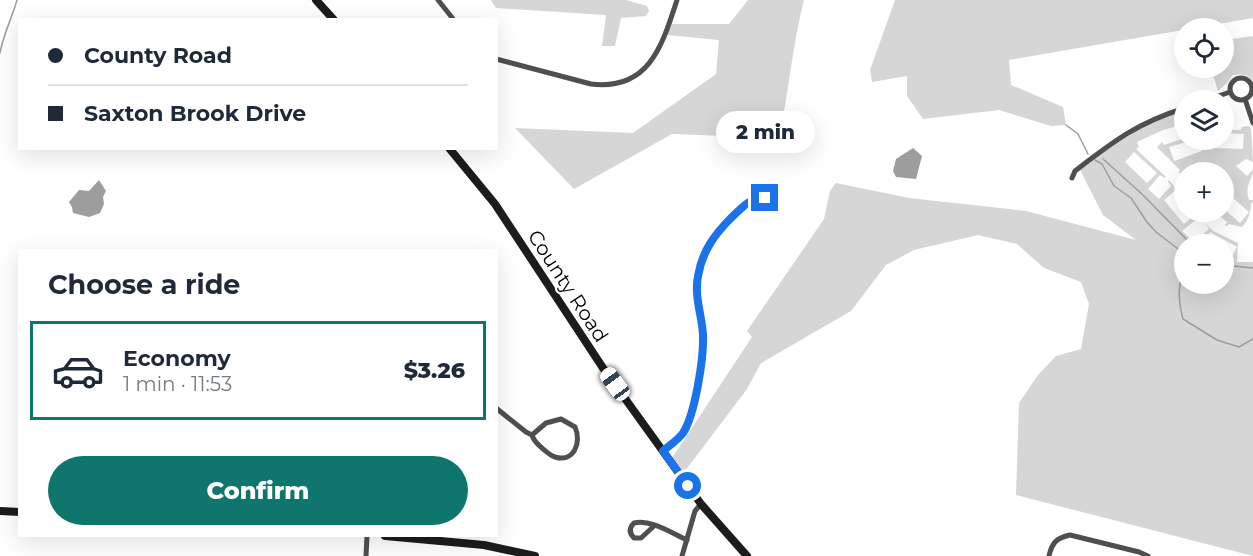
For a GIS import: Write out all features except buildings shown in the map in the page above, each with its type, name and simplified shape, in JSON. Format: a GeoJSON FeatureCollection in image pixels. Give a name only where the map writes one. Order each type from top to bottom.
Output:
{"type":"FeatureCollection","features":[{"type":"Feature","properties":{"kind":"street"},"geometry":{"type":"LineString","coordinates":[[316,0],[332,18]]}},
{"type":"Feature","properties":{"kind":"street"},"geometry":{"type":"LineString","coordinates":[[438,0],[452,18]]}},
{"type":"Feature","properties":{"kind":"street"},"geometry":{"type":"LineString","coordinates":[[498,60],[591,84],[622,83],[642,72],[654,58],[677,0]]}},
{"type":"Feature","properties":{"kind":"street"},"geometry":{"type":"LineString","coordinates":[[1230,90],[1234,79],[1245,79],[1250,82],[1252,88],[1249,96],[1245,99],[1236,99],[1234,97]]}},
{"type":"Feature","properties":{"kind":"street"},"geometry":{"type":"LineString","coordinates":[[1245,99],[1253,123]]}},
{"type":"Feature","properties":{"kind":"street"},"geometry":{"type":"LineString","coordinates":[[1072,178],[1075,171],[1127,132],[1174,112]]}},
{"type":"Feature","properties":{"kind":"street","name":"County Road"},"geometry":{"type":"LineString","coordinates":[[451,150],[495,204],[603,368],[701,504],[747,556]]}},
{"type":"Feature","properties":{"kind":"street"},"geometry":{"type":"LineString","coordinates":[[663,451],[686,428],[702,368],[703,334],[697,286],[704,254],[716,234],[747,203],[756,198],[765,198]]}},
{"type":"Feature","properties":{"kind":"street"},"geometry":{"type":"LineString","coordinates":[[498,410],[532,435]]}},
{"type":"Feature","properties":{"kind":"street"},"geometry":{"type":"LineString","coordinates":[[561,419],[575,427],[579,441],[577,447],[569,455],[561,458],[554,457],[533,441],[532,435],[546,423],[561,419]]}},
{"type":"Feature","properties":{"kind":"street"},"geometry":{"type":"LineString","coordinates":[[682,556],[695,511],[701,504]]}},
{"type":"Feature","properties":{"kind":"street"},"geometry":{"type":"LineString","coordinates":[[0,511],[18,512]]}},
{"type":"Feature","properties":{"kind":"street"},"geometry":{"type":"LineString","coordinates":[[654,525],[687,540]]}},
{"type":"Feature","properties":{"kind":"street"},"geometry":{"type":"LineString","coordinates":[[1049,556],[1053,542],[1070,535],[1148,556]]}},
{"type":"Feature","properties":{"kind":"street"},"geometry":{"type":"LineString","coordinates":[[366,556],[367,537]]}},
{"type":"Feature","properties":{"kind":"street"},"geometry":{"type":"LineString","coordinates":[[412,537],[439,538],[503,548],[535,556]]}},
{"type":"Feature","properties":{"kind":"shaded area"},"geometry":{"type":"Polygon","coordinates":[[[491,0],[626,0],[647,6],[649,11],[646,16],[621,18],[615,46],[602,46],[606,15],[496,8],[491,0]]]}},
{"type":"Feature","properties":{"kind":"shaded area"},"geometry":{"type":"Polygon","coordinates":[[[748,0],[804,0],[796,34],[779,138],[672,134],[574,189],[515,128],[633,133],[716,74],[719,40],[667,35],[672,24],[729,24],[748,0]]]}},
{"type":"Feature","properties":{"kind":"shaded area"},"geometry":{"type":"Polygon","coordinates":[[[895,0],[1253,0],[1253,18],[1234,21],[1234,18],[1174,18],[1174,32],[1009,60],[1011,85],[1063,107],[1066,125],[1051,126],[999,110],[923,119],[907,96],[907,76],[872,82],[870,70],[895,0]]]}},
{"type":"Feature","properties":{"kind":"shaded area"},"geometry":{"type":"Polygon","coordinates":[[[1253,36],[1253,82],[1244,75],[1234,75],[1234,39],[1253,36]]]}},
{"type":"Feature","properties":{"kind":"shaded area"},"geometry":{"type":"Polygon","coordinates":[[[1214,78],[1231,78],[1226,84],[1218,90],[1214,78]]]}},
{"type":"Feature","properties":{"kind":"shaded area"},"geometry":{"type":"Polygon","coordinates":[[[1174,115],[1174,127],[1137,142],[1139,147],[1136,149],[1166,177],[1160,175],[1148,189],[1159,199],[1171,186],[1169,180],[1174,186],[1174,192],[1164,200],[1174,212],[1174,222],[1184,224],[1193,222],[1182,231],[1185,234],[1174,234],[1174,294],[1234,294],[1234,253],[1237,247],[1234,245],[1234,241],[1238,243],[1237,262],[1253,262],[1253,556],[1016,495],[1019,403],[1038,375],[1056,356],[1081,349],[1089,304],[1081,282],[1044,268],[1017,244],[978,235],[914,250],[886,265],[851,311],[761,363],[747,389],[682,475],[672,458],[752,337],[747,331],[824,219],[830,191],[836,183],[909,198],[1026,211],[1136,240],[1103,215],[1079,168],[1104,150],[1156,121],[1174,115]],[[1134,152],[1125,162],[1147,183],[1157,173],[1134,152]]]}},
{"type":"Feature","properties":{"kind":"shaded area"},"geometry":{"type":"Polygon","coordinates":[[[1242,127],[1251,128],[1253,162],[1246,159],[1236,166],[1247,176],[1253,169],[1248,190],[1249,200],[1253,200],[1253,203],[1251,203],[1249,216],[1242,227],[1229,224],[1225,226],[1227,222],[1234,222],[1234,218],[1240,223],[1249,212],[1234,199],[1234,162],[1174,162],[1174,164],[1157,147],[1162,142],[1164,145],[1174,142],[1174,146],[1169,147],[1174,161],[1202,150],[1243,149],[1244,134],[1234,134],[1234,130],[1241,130],[1242,127]]]}},
{"type":"Feature","properties":{"kind":"shaded area"},"geometry":{"type":"Polygon","coordinates":[[[913,148],[922,156],[916,179],[896,177],[893,171],[896,159],[913,148]]]}},
{"type":"Feature","properties":{"kind":"shaded area"},"geometry":{"type":"Polygon","coordinates":[[[99,180],[106,191],[100,213],[89,217],[73,213],[69,202],[79,190],[89,191],[99,180]]]}},
{"type":"Feature","properties":{"kind":"shaded area"},"geometry":{"type":"Polygon","coordinates":[[[1206,224],[1219,234],[1210,232],[1203,234],[1209,229],[1206,224]]]}},
{"type":"Feature","properties":{"kind":"waterway"},"geometry":{"type":"LineString","coordinates":[[0,53],[17,0]]}},
{"type":"Feature","properties":{"kind":"waterway"},"geometry":{"type":"LineString","coordinates":[[1066,125],[1078,134],[1088,154]]}},
{"type":"Feature","properties":{"kind":"waterway"},"geometry":{"type":"LineString","coordinates":[[1103,159],[1181,234]]}},
{"type":"Feature","properties":{"kind":"waterway"},"geometry":{"type":"LineString","coordinates":[[1095,160],[1102,164],[1114,186],[1131,198],[1156,232],[1182,252],[1183,264],[1179,294],[1183,319],[1217,340],[1239,347],[1253,339]]}},
{"type":"Feature","properties":{"kind":"waterway"},"geometry":{"type":"LineString","coordinates":[[1234,266],[1253,268]]}},
{"type":"Feature","properties":{"kind":"route"},"geometry":{"type":"LineString","coordinates":[[688,486],[663,451],[682,435],[686,428],[702,368],[703,334],[697,296],[701,262],[710,241],[723,226],[747,203],[756,198],[765,198]]}}]}
